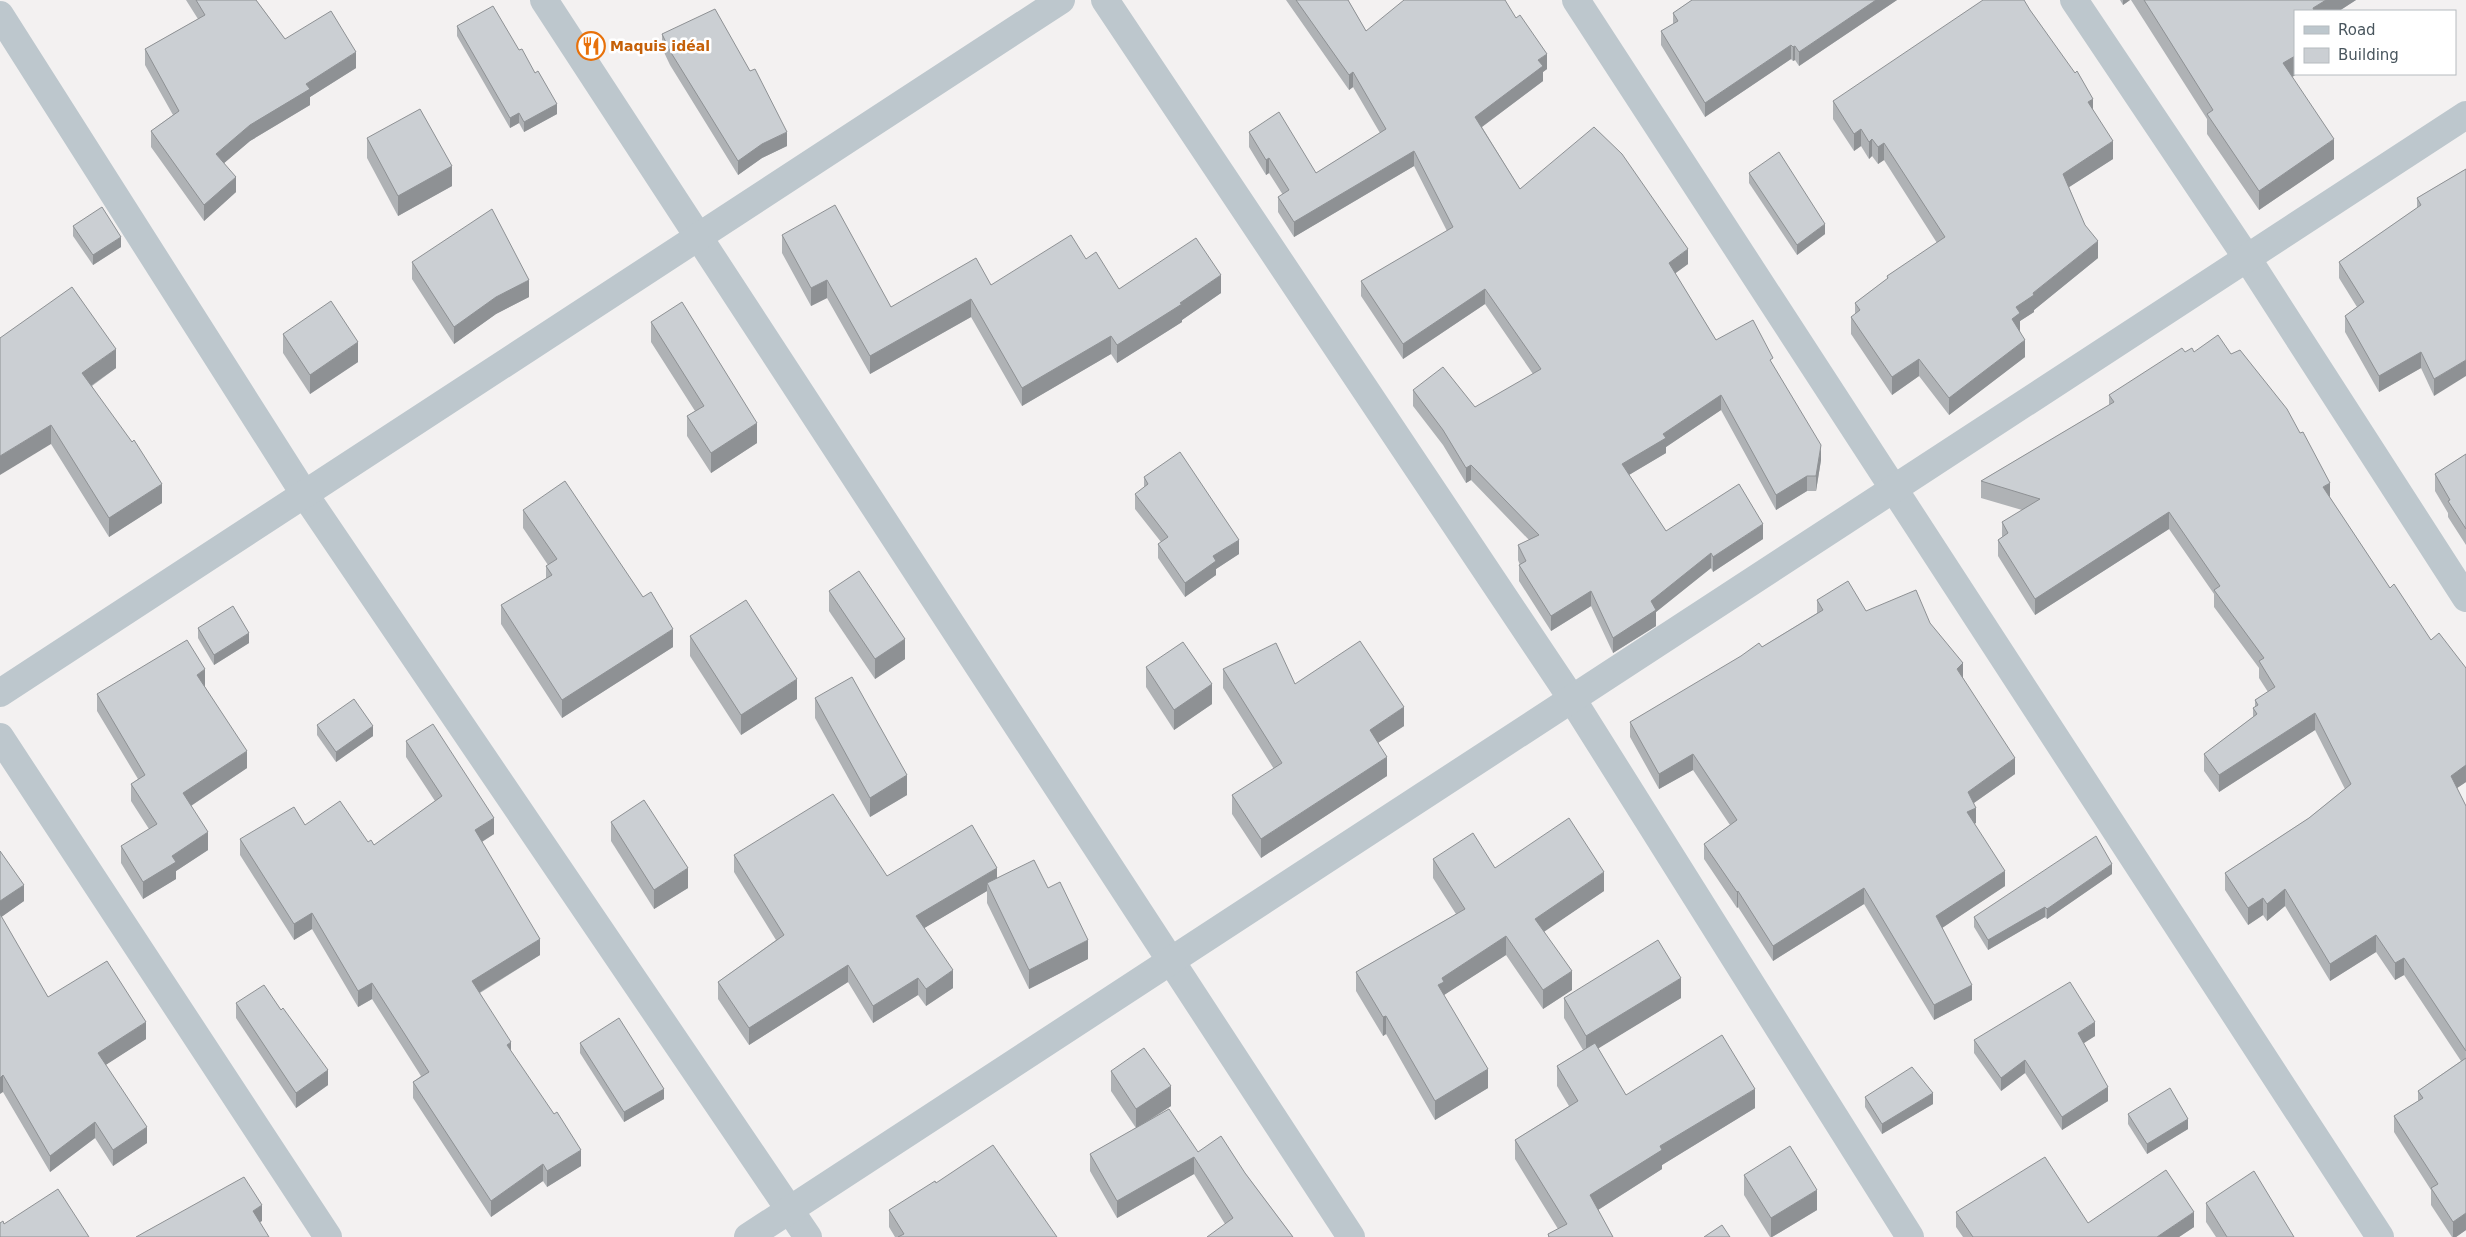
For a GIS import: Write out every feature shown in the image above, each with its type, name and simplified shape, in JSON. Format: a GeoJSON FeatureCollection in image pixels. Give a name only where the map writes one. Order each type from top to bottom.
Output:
{"type":"FeatureCollection","features":[{"type":"Feature","properties":{"kind":"street"},"geometry":{"type":"LineString","coordinates":[[544,0],[1351,1237]]}},
{"type":"Feature","properties":{"kind":"street"},"geometry":{"type":"LineString","coordinates":[[0,693],[1061,0]]}},
{"type":"Feature","properties":{"kind":"street"},"geometry":{"type":"LineString","coordinates":[[1105,0],[1572,699],[1910,1237]]}},
{"type":"Feature","properties":{"kind":"street"},"geometry":{"type":"LineString","coordinates":[[2074,0],[2247,258],[2466,598]]}},
{"type":"Feature","properties":{"kind":"street"},"geometry":{"type":"LineString","coordinates":[[1580,1],[1894,489],[2380,1237]]}},
{"type":"Feature","properties":{"kind":"street"},"geometry":{"type":"LineString","coordinates":[[0,15],[305,495],[808,1237]]}},
{"type":"Feature","properties":{"kind":"street"},"geometry":{"type":"LineString","coordinates":[[748,1237],[2466,115]]}},
{"type":"Feature","properties":{"kind":"street"},"geometry":{"type":"LineString","coordinates":[[0,737],[328,1237]]}},
{"type":"Feature","properties":{"kind":"building"},"geometry":{"type":"Polygon","coordinates":[[[196,0],[256,0],[285,39],[331,11],[356,52],[306,84],[310,89],[250,125],[216,154],[236,177],[204,205],[151,131],[179,111],[145,49],[205,15],[196,0]]]}},
{"type":"Feature","properties":{"kind":"building"},"geometry":{"type":"Polygon","coordinates":[[[1296,0],[1348,0],[1366,31],[1404,0],[1505,0],[1516,18],[1520,15],[1547,54],[1538,60],[1543,66],[1475,117],[1520,189],[1594,127],[1622,154],[1688,249],[1669,263],[1716,340],[1753,320],[1773,358],[1770,360],[1821,445],[1816,476],[1807,476],[1776,495],[1721,395],[1663,434],[1666,438],[1622,464],[1666,531],[1739,484],[1763,524],[1713,557],[1711,553],[1651,601],[1656,610],[1613,638],[1591,591],[1551,616],[1519,565],[1526,561],[1518,545],[1539,535],[1471,465],[1466,468],[1443,430],[1413,390],[1443,367],[1475,407],[1541,369],[1485,289],[1403,344],[1361,281],[1453,227],[1414,151],[1294,222],[1278,197],[1289,190],[1269,158],[1266,160],[1249,132],[1279,112],[1316,173],[1386,129],[1353,72],[1349,75],[1296,0]]]}},
{"type":"Feature","properties":{"kind":"building"},"geometry":{"type":"Polygon","coordinates":[[[1692,0],[1876,0],[1799,52],[1795,46],[1791,45],[1705,103],[1661,31],[1678,21],[1673,13],[1692,0]]]}},
{"type":"Feature","properties":{"kind":"building"},"geometry":{"type":"Polygon","coordinates":[[[1983,0],[2024,0],[2075,73],[2077,71],[2093,99],[2088,102],[2113,141],[2063,174],[2085,225],[2098,241],[2033,293],[2034,295],[2016,307],[2020,313],[2012,319],[2025,340],[1949,398],[1919,359],[1892,377],[1851,317],[1860,310],[1855,303],[1888,278],[1887,276],[1945,237],[1884,143],[1878,147],[1872,139],[1869,142],[1861,129],[1854,134],[1833,101],[1983,0]]]}},
{"type":"Feature","properties":{"kind":"building"},"geometry":{"type":"Polygon","coordinates":[[[2144,0],[2326,0],[2313,8],[2314,10],[2294,10],[2294,57],[2283,63],[2334,139],[2259,191],[2207,114],[2213,110],[2144,0]]]}},
{"type":"Feature","properties":{"kind":"building"},"geometry":{"type":"Polygon","coordinates":[[[493,6],[519,50],[522,49],[535,73],[538,71],[557,104],[524,122],[519,113],[510,118],[457,26],[493,6]]]}},
{"type":"Feature","properties":{"kind":"building"},"geometry":{"type":"Polygon","coordinates":[[[715,9],[750,71],[755,69],[787,132],[762,144],[738,161],[670,51],[662,34],[715,9]]]}},
{"type":"Feature","properties":{"kind":"building"},"geometry":{"type":"Polygon","coordinates":[[[420,109],[452,166],[398,196],[367,138],[420,109]]]}},
{"type":"Feature","properties":{"kind":"building"},"geometry":{"type":"Polygon","coordinates":[[[1779,152],[1825,224],[1797,245],[1749,173],[1779,152]]]}},
{"type":"Feature","properties":{"kind":"building"},"geometry":{"type":"Polygon","coordinates":[[[2466,169],[2466,360],[2434,379],[2421,352],[2379,376],[2345,316],[2364,302],[2339,262],[2421,205],[2417,198],[2466,169]]]}},
{"type":"Feature","properties":{"kind":"building"},"geometry":{"type":"Polygon","coordinates":[[[835,205],[891,307],[976,258],[991,285],[1071,235],[1086,259],[1096,252],[1119,289],[1196,238],[1221,275],[1180,303],[1182,304],[1117,345],[1111,336],[1022,388],[971,299],[870,356],[827,280],[811,288],[782,235],[835,205]]]}},
{"type":"Feature","properties":{"kind":"building"},"geometry":{"type":"Polygon","coordinates":[[[102,207],[121,237],[93,255],[73,226],[102,207]]]}},
{"type":"Feature","properties":{"kind":"building"},"geometry":{"type":"Polygon","coordinates":[[[492,209],[529,280],[496,297],[454,327],[412,262],[492,209]]]}},
{"type":"Feature","properties":{"kind":"building"},"geometry":{"type":"Polygon","coordinates":[[[72,287],[116,349],[82,373],[132,442],[134,440],[162,484],[109,518],[51,425],[0,456],[0,338],[72,287]]]}},
{"type":"Feature","properties":{"kind":"building"},"geometry":{"type":"Polygon","coordinates":[[[331,301],[358,342],[310,375],[283,334],[331,301]]]}},
{"type":"Feature","properties":{"kind":"building"},"geometry":{"type":"Polygon","coordinates":[[[682,302],[757,423],[711,453],[687,416],[704,406],[651,322],[682,302]]]}},
{"type":"Feature","properties":{"kind":"building"},"geometry":{"type":"Polygon","coordinates":[[[2218,335],[2231,354],[2240,350],[2287,409],[2300,433],[2303,432],[2330,483],[2323,487],[2390,588],[2394,584],[2431,640],[2439,633],[2466,668],[2466,765],[2451,776],[2466,806],[2466,1051],[2404,958],[2395,963],[2376,935],[2330,964],[2285,889],[2267,904],[2263,898],[2248,908],[2225,873],[2309,818],[2351,784],[2315,713],[2219,775],[2204,754],[2257,714],[2253,708],[2258,705],[2255,700],[2275,687],[2259,661],[2264,658],[2214,590],[2220,586],[2169,512],[2035,599],[1998,540],[2008,533],[2002,522],[2040,499],[1981,481],[2114,402],[2109,395],[2182,348],[2185,352],[2192,348],[2194,352],[2218,335]]]}},
{"type":"Feature","properties":{"kind":"building"},"geometry":{"type":"Polygon","coordinates":[[[1180,452],[1239,540],[1213,556],[1216,561],[1185,583],[1158,544],[1168,537],[1135,494],[1148,484],[1144,477],[1180,452]]]}},
{"type":"Feature","properties":{"kind":"building"},"geometry":{"type":"Polygon","coordinates":[[[2466,454],[2466,529],[2448,501],[2450,500],[2435,474],[2466,454]]]}},
{"type":"Feature","properties":{"kind":"building"},"geometry":{"type":"Polygon","coordinates":[[[565,481],[643,597],[651,592],[673,629],[562,700],[501,605],[552,575],[546,566],[557,559],[523,510],[565,481]]]}},
{"type":"Feature","properties":{"kind":"building"},"geometry":{"type":"Polygon","coordinates":[[[859,571],[905,639],[875,659],[829,591],[859,571]]]}},
{"type":"Feature","properties":{"kind":"building"},"geometry":{"type":"Polygon","coordinates":[[[1848,581],[1866,611],[1916,590],[1930,623],[1963,663],[1957,669],[2015,758],[1968,792],[1976,808],[1967,812],[2005,871],[1936,916],[1972,985],[1934,1005],[1864,888],[1773,946],[1738,891],[1704,844],[1737,820],[1693,754],[1659,774],[1630,722],[1741,656],[1759,643],[1762,647],[1823,610],[1817,600],[1848,581]]]}},
{"type":"Feature","properties":{"kind":"building"},"geometry":{"type":"Polygon","coordinates":[[[746,600],[797,679],[741,715],[690,636],[746,600]]]}},
{"type":"Feature","properties":{"kind":"building"},"geometry":{"type":"Polygon","coordinates":[[[233,606],[249,633],[214,655],[198,628],[233,606]]]}},
{"type":"Feature","properties":{"kind":"building"},"geometry":{"type":"Polygon","coordinates":[[[187,640],[205,669],[197,675],[247,751],[183,793],[208,832],[172,856],[176,862],[143,882],[121,846],[157,824],[131,784],[145,775],[97,694],[187,640]]]}},
{"type":"Feature","properties":{"kind":"building"},"geometry":{"type":"Polygon","coordinates":[[[1360,641],[1404,707],[1370,730],[1387,757],[1261,839],[1232,795],[1282,763],[1223,669],[1276,643],[1295,684],[1360,641]]]}},
{"type":"Feature","properties":{"kind":"building"},"geometry":{"type":"Polygon","coordinates":[[[1183,642],[1212,684],[1174,710],[1146,667],[1183,642]]]}},
{"type":"Feature","properties":{"kind":"building"},"geometry":{"type":"Polygon","coordinates":[[[852,677],[907,775],[870,798],[815,698],[852,677]]]}},
{"type":"Feature","properties":{"kind":"building"},"geometry":{"type":"Polygon","coordinates":[[[354,699],[373,726],[336,752],[317,725],[354,699]]]}},
{"type":"Feature","properties":{"kind":"building"},"geometry":{"type":"Polygon","coordinates":[[[433,724],[494,818],[475,830],[540,939],[472,981],[511,1042],[507,1045],[554,1114],[557,1112],[581,1150],[547,1171],[543,1164],[491,1201],[413,1082],[429,1072],[372,983],[358,991],[312,913],[294,924],[240,839],[294,807],[305,825],[340,801],[368,842],[371,840],[374,845],[442,796],[406,741],[433,724]]]}},
{"type":"Feature","properties":{"kind":"building"},"geometry":{"type":"Polygon","coordinates":[[[833,794],[887,876],[972,825],[997,868],[916,916],[953,970],[926,989],[918,978],[873,1006],[848,965],[749,1028],[718,982],[784,935],[734,855],[833,794]]]}},
{"type":"Feature","properties":{"kind":"building"},"geometry":{"type":"Polygon","coordinates":[[[644,800],[688,868],[654,890],[611,822],[644,800]]]}},
{"type":"Feature","properties":{"kind":"building"},"geometry":{"type":"Polygon","coordinates":[[[1569,818],[1604,872],[1535,919],[1572,971],[1543,990],[1506,936],[1442,978],[1444,982],[1438,985],[1488,1069],[1435,1101],[1386,1016],[1383,1017],[1356,972],[1465,909],[1433,859],[1473,833],[1495,868],[1569,818]]]}},
{"type":"Feature","properties":{"kind":"building"},"geometry":{"type":"Polygon","coordinates":[[[2096,836],[2112,864],[2047,909],[2045,907],[1988,940],[1974,917],[2096,836]]]}},
{"type":"Feature","properties":{"kind":"building"},"geometry":{"type":"Polygon","coordinates":[[[0,851],[24,885],[0,901],[0,851]]]}},
{"type":"Feature","properties":{"kind":"building"},"geometry":{"type":"Polygon","coordinates":[[[1034,860],[1048,888],[1060,882],[1088,940],[1029,970],[987,883],[1034,860]]]}},
{"type":"Feature","properties":{"kind":"building"},"geometry":{"type":"Polygon","coordinates":[[[0,914],[48,997],[107,961],[146,1022],[98,1053],[147,1127],[113,1150],[95,1122],[50,1156],[3,1075],[0,1078],[0,914]]]}},
{"type":"Feature","properties":{"kind":"building"},"geometry":{"type":"Polygon","coordinates":[[[1658,940],[1681,978],[1586,1036],[1564,998],[1658,940]]]}},
{"type":"Feature","properties":{"kind":"building"},"geometry":{"type":"Polygon","coordinates":[[[2070,982],[2095,1022],[2078,1033],[2108,1087],[2062,1117],[2025,1060],[2001,1078],[1974,1040],[2070,982]]]}},
{"type":"Feature","properties":{"kind":"building"},"geometry":{"type":"Polygon","coordinates":[[[264,985],[328,1070],[296,1093],[236,1003],[264,985]]]}},
{"type":"Feature","properties":{"kind":"building"},"geometry":{"type":"Polygon","coordinates":[[[619,1018],[664,1089],[624,1112],[580,1043],[619,1018]]]}},
{"type":"Feature","properties":{"kind":"building"},"geometry":{"type":"Polygon","coordinates":[[[1722,1035],[1755,1089],[1660,1146],[1662,1150],[1590,1195],[1613,1237],[1549,1237],[1548,1234],[1567,1224],[1515,1140],[1578,1101],[1557,1066],[1595,1043],[1626,1095],[1722,1035]]]}},
{"type":"Feature","properties":{"kind":"building"},"geometry":{"type":"Polygon","coordinates":[[[1144,1048],[1171,1086],[1136,1109],[1111,1071],[1144,1048]]]}},
{"type":"Feature","properties":{"kind":"building"},"geometry":{"type":"Polygon","coordinates":[[[2466,1058],[2466,1213],[2453,1222],[2431,1188],[2438,1184],[2394,1116],[2423,1098],[2418,1091],[2466,1058]]]}},
{"type":"Feature","properties":{"kind":"building"},"geometry":{"type":"Polygon","coordinates":[[[1912,1067],[1933,1093],[1882,1124],[1865,1097],[1912,1067]]]}},
{"type":"Feature","properties":{"kind":"building"},"geometry":{"type":"Polygon","coordinates":[[[2170,1088],[2188,1119],[2147,1144],[2128,1114],[2170,1088]]]}},
{"type":"Feature","properties":{"kind":"building"},"geometry":{"type":"Polygon","coordinates":[[[1169,1109],[1198,1152],[1221,1136],[1245,1173],[1293,1237],[1207,1237],[1233,1218],[1194,1157],[1117,1201],[1090,1154],[1169,1109]]]}},
{"type":"Feature","properties":{"kind":"building"},"geometry":{"type":"Polygon","coordinates":[[[993,1145],[1057,1237],[898,1237],[904,1234],[889,1210],[935,1181],[936,1183],[993,1145]]]}},
{"type":"Feature","properties":{"kind":"building"},"geometry":{"type":"Polygon","coordinates":[[[1790,1146],[1817,1190],[1771,1218],[1744,1175],[1790,1146]]]}},
{"type":"Feature","properties":{"kind":"building"},"geometry":{"type":"Polygon","coordinates":[[[2045,1157],[2088,1223],[2166,1170],[2194,1212],[2157,1237],[1973,1237],[1956,1212],[2045,1157]]]}},
{"type":"Feature","properties":{"kind":"building"},"geometry":{"type":"Polygon","coordinates":[[[2254,1171],[2294,1237],[2227,1237],[2206,1203],[2254,1171]]]}},
{"type":"Feature","properties":{"kind":"building"},"geometry":{"type":"Polygon","coordinates":[[[244,1177],[262,1205],[253,1211],[269,1237],[136,1237],[244,1177]]]}},
{"type":"Feature","properties":{"kind":"building"},"geometry":{"type":"Polygon","coordinates":[[[58,1189],[89,1237],[0,1237],[0,1223],[3,1221],[4,1224],[58,1189]]]}},
{"type":"Feature","properties":{"kind":"building"},"geometry":{"type":"Polygon","coordinates":[[[1722,1225],[1730,1237],[1704,1237],[1722,1225]]]}},
{"type":"Feature","properties":{"kind":"place","name":"Maquis idéal"},"geometry":{"type":"Point","coordinates":[591,46]}}]}
